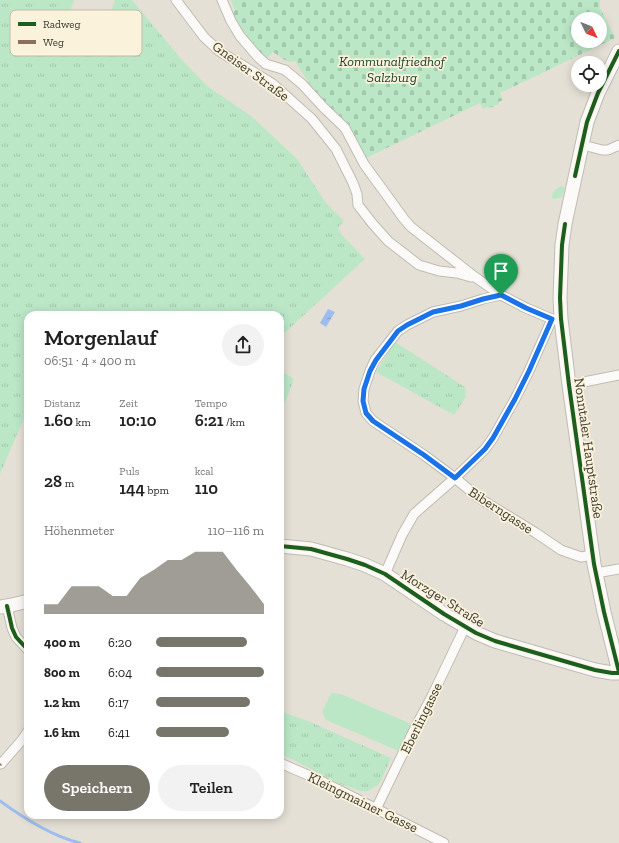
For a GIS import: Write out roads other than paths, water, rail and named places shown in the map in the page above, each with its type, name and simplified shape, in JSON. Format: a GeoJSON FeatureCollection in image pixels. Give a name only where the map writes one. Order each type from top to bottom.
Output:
{"type":"FeatureCollection","features":[{"type":"Feature","properties":{"kind":"main road","name":"Nonntaler Hauptstraße"},"geometry":{"type":"LineString","coordinates":[[619,51],[598,93],[587,122],[564,231],[556,319],[569,385],[592,556],[619,673]]}},
{"type":"Feature","properties":{"kind":"main road","name":"Morzger Straße"},"geometry":{"type":"LineString","coordinates":[[284,546],[319,551],[353,561],[385,574],[464,627],[487,638],[600,671],[612,674],[619,673]]}},
{"type":"Feature","properties":{"kind":"main road"},"geometry":{"type":"LineString","coordinates":[[4,606],[24,602]]}},
{"type":"Feature","properties":{"kind":"street","name":"Gneiser Straße"},"geometry":{"type":"LineString","coordinates":[[176,0],[204,36],[219,51],[273,84],[312,118],[336,149],[353,183],[357,194],[358,205],[388,241],[419,265],[439,271],[475,277]]}},
{"type":"Feature","properties":{"kind":"street","name":"Gneiser Straße"},"geometry":{"type":"LineString","coordinates":[[222,0],[231,21],[240,36],[258,57],[266,64],[285,70],[302,84],[322,107],[345,128],[364,164],[412,227],[475,277],[501,295],[526,308],[556,319]]}},
{"type":"Feature","properties":{"kind":"street"},"geometry":{"type":"LineString","coordinates":[[583,145],[608,150],[619,145]]}},
{"type":"Feature","properties":{"kind":"street","name":"Biberngasse"},"geometry":{"type":"LineString","coordinates":[[501,295],[433,312],[398,331],[376,360],[370,371],[364,389],[363,401],[366,413],[373,421],[424,455],[479,498],[536,533],[560,550],[581,557],[592,556]]}},
{"type":"Feature","properties":{"kind":"street"},"geometry":{"type":"LineString","coordinates":[[385,574],[402,535],[414,514],[455,478],[485,449],[493,438],[556,319]]}},
{"type":"Feature","properties":{"kind":"street"},"geometry":{"type":"LineString","coordinates":[[569,385],[619,375]]}},
{"type":"Feature","properties":{"kind":"street"},"geometry":{"type":"LineString","coordinates":[[596,573],[619,568]]}},
{"type":"Feature","properties":{"kind":"street"},"geometry":{"type":"LineString","coordinates":[[4,606],[16,637],[24,646]]}},
{"type":"Feature","properties":{"kind":"street","name":"Eberlingasse"},"geometry":{"type":"LineString","coordinates":[[376,809],[432,696],[464,627]]}},
{"type":"Feature","properties":{"kind":"street"},"geometry":{"type":"LineString","coordinates":[[1,764],[24,737]]}},
{"type":"Feature","properties":{"kind":"street","name":"Kleingmainer Gasse"},"geometry":{"type":"LineString","coordinates":[[284,765],[317,779],[444,843]]}},
{"type":"Feature","properties":{"kind":"water"},"geometry":{"type":"Polygon","coordinates":[[[328,309],[335,312],[326,327],[320,323],[328,309]]]}},
{"type":"Feature","properties":{"kind":"waterway"},"geometry":{"type":"LineString","coordinates":[[0,801],[24,817]]}},
{"type":"Feature","properties":{"kind":"waterway"},"geometry":{"type":"LineString","coordinates":[[27,819],[38,826],[80,843]]}},
{"type":"Feature","properties":{"kind":"park label","name":"Kommunalfriedhof Salzburg"},"geometry":{"type":"Point","coordinates":[392,70]}}]}
